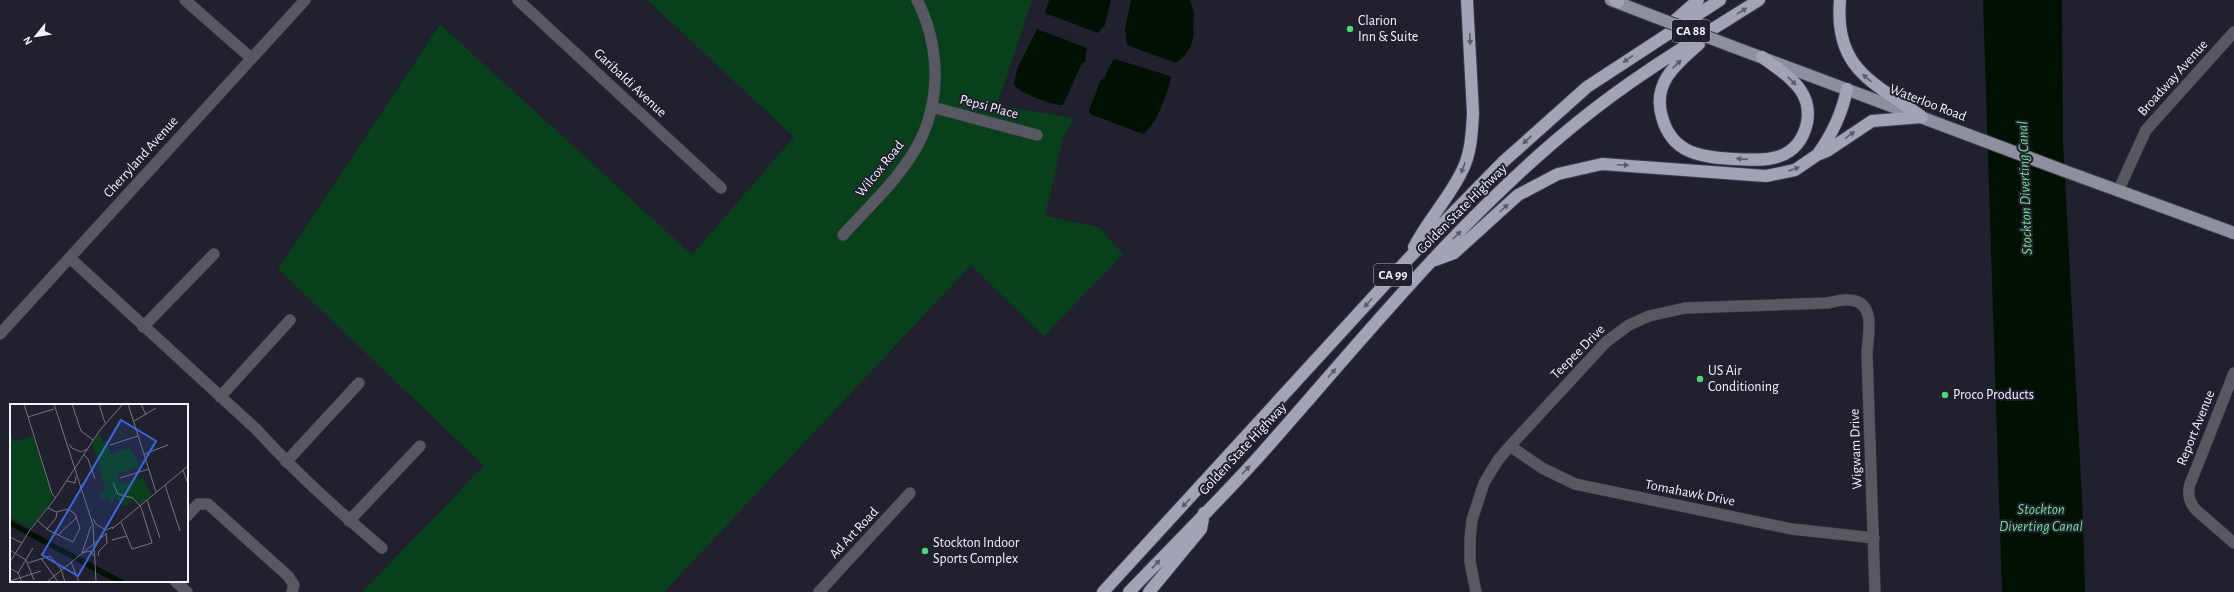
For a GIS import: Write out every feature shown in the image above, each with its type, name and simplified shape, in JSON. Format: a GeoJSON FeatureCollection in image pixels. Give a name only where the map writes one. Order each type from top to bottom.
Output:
{"type":"FeatureCollection","features":[{"type":"Feature","properties":{"kind":"highway"},"geometry":{"type":"LineString","coordinates":[[1408,258],[1426,224],[1453,188],[1463,170],[1469,150],[1473,113],[1467,0]]}},
{"type":"Feature","properties":{"kind":"highway"},"geometry":{"type":"LineString","coordinates":[[1644,48],[1698,0]]}},
{"type":"Feature","properties":{"kind":"highway","name":"Golden State Highway"},"geometry":{"type":"LineString","coordinates":[[1103,592],[1408,258],[1503,162],[1550,118],[1587,87],[1644,48],[1720,0]]}},
{"type":"Feature","properties":{"kind":"highway","name":"Golden State Highway"},"geometry":{"type":"LineString","coordinates":[[1129,592],[1260,455],[1428,263],[1507,186],[1578,122],[1654,66],[1759,0]]}},
{"type":"Feature","properties":{"kind":"highway"},"geometry":{"type":"LineString","coordinates":[[1840,0],[1841,36],[1853,63],[1867,79],[1922,117]]}},
{"type":"Feature","properties":{"kind":"highway"},"geometry":{"type":"LineString","coordinates":[[1724,22],[1672,68],[1663,82],[1660,95],[1660,113],[1666,129],[1676,142],[1685,150],[1703,156],[1759,161],[1778,157],[1794,147],[1805,128],[1807,102],[1801,90],[1792,80],[1762,58]]}},
{"type":"Feature","properties":{"kind":"highway"},"geometry":{"type":"LineString","coordinates":[[1818,155],[1832,135],[1840,115],[1847,89]]}},
{"type":"Feature","properties":{"kind":"highway"},"geometry":{"type":"LineString","coordinates":[[1428,263],[1454,253],[1518,195],[1558,174],[1602,164],[1766,176],[1795,170],[1872,121],[1922,117]]}},
{"type":"Feature","properties":{"kind":"highway"},"geometry":{"type":"LineString","coordinates":[[1149,592],[1201,529],[1204,513]]}},
{"type":"Feature","properties":{"kind":"main road","name":"Waterloo Road"},"geometry":{"type":"LineString","coordinates":[[1615,1],[1762,58],[2234,233]]}},
{"type":"Feature","properties":{"kind":"street"},"geometry":{"type":"LineString","coordinates":[[185,0],[251,58]]}},
{"type":"Feature","properties":{"kind":"street","name":"Cherryland Avenue"},"geometry":{"type":"LineString","coordinates":[[0,334],[305,0]]}},
{"type":"Feature","properties":{"kind":"street","name":"Garibaldi Avenue"},"geometry":{"type":"LineString","coordinates":[[518,0],[721,188]]}},
{"type":"Feature","properties":{"kind":"street","name":"Wilcox Road"},"geometry":{"type":"LineString","coordinates":[[843,234],[898,174],[926,131],[932,107],[935,81],[934,49],[932,35],[917,0]]}},
{"type":"Feature","properties":{"kind":"street","name":"Broadway Avenue"},"geometry":{"type":"LineString","coordinates":[[2118,191],[2146,130],[2234,32]]}},
{"type":"Feature","properties":{"kind":"street","name":"Pepsi Place"},"geometry":{"type":"LineString","coordinates":[[932,107],[1038,136]]}},
{"type":"Feature","properties":{"kind":"street"},"geometry":{"type":"LineString","coordinates":[[143,327],[214,254]]}},
{"type":"Feature","properties":{"kind":"street"},"geometry":{"type":"LineString","coordinates":[[70,258],[143,327],[257,430],[286,462],[349,521],[382,548]]}},
{"type":"Feature","properties":{"kind":"street","name":"Teepee Drive"},"geometry":{"type":"LineString","coordinates":[[1476,592],[1470,562],[1472,520],[1484,483],[1498,460],[1510,446],[1606,342],[1629,325],[1649,316],[1690,308],[1827,303],[1848,300],[1855,301],[1864,307]]}},
{"type":"Feature","properties":{"kind":"street","name":"Wigwam Drive"},"geometry":{"type":"LineString","coordinates":[[1864,307],[1869,320],[1868,352],[1875,592]]}},
{"type":"Feature","properties":{"kind":"street"},"geometry":{"type":"LineString","coordinates":[[220,397],[290,320]]}},
{"type":"Feature","properties":{"kind":"street","name":"Report Avenue"},"geometry":{"type":"LineString","coordinates":[[2234,373],[2190,484],[2188,495],[2196,510],[2234,543]]}},
{"type":"Feature","properties":{"kind":"street"},"geometry":{"type":"LineString","coordinates":[[286,462],[359,383]]}},
{"type":"Feature","properties":{"kind":"street"},"geometry":{"type":"LineString","coordinates":[[349,521],[420,446]]}},
{"type":"Feature","properties":{"kind":"street","name":"Tomahawk Drive"},"geometry":{"type":"LineString","coordinates":[[1510,446],[1554,475],[1576,484],[1792,529],[1874,538]]}},
{"type":"Feature","properties":{"kind":"street","name":"Ad Art Road"},"geometry":{"type":"LineString","coordinates":[[819,592],[910,494]]}},
{"type":"Feature","properties":{"kind":"street"},"geometry":{"type":"LineString","coordinates":[[188,515],[198,504],[208,504],[288,576],[294,585],[292,592]]}},
{"type":"Feature","properties":{"kind":"street"},"geometry":{"type":"LineString","coordinates":[[176,582],[187,592]]}},
{"type":"Feature","properties":{"kind":"green space"},"geometry":{"type":"Polygon","coordinates":[[[647,0],[1032,0],[997,105],[1074,118],[1063,138],[1045,216],[1099,227],[1123,254],[1044,336],[971,265],[664,592],[362,592],[484,466],[278,269],[440,24],[692,255],[794,137],[647,0]]]}},
{"type":"Feature","properties":{"kind":"water"},"geometry":{"type":"Polygon","coordinates":[[[1049,0],[1111,0],[1105,25],[1098,33],[1045,13],[1049,0]]]}},
{"type":"Feature","properties":{"kind":"water"},"geometry":{"type":"Polygon","coordinates":[[[1131,0],[1190,0],[1194,13],[1194,31],[1192,41],[1187,53],[1176,63],[1127,45],[1125,30],[1131,0]]]}},
{"type":"Feature","properties":{"kind":"water","name":"Stockton Diverting Canal"},"geometry":{"type":"Polygon","coordinates":[[[1983,0],[2062,0],[2063,141],[2083,518],[2085,592],[2002,592],[1983,0]]]}},
{"type":"Feature","properties":{"kind":"water"},"geometry":{"type":"Polygon","coordinates":[[[1037,29],[1087,48],[1085,62],[1082,63],[1063,105],[1058,105],[1037,98],[1022,91],[1014,85],[1017,69],[1037,29]]]}},
{"type":"Feature","properties":{"kind":"water"},"geometry":{"type":"Polygon","coordinates":[[[1115,59],[1170,76],[1171,78],[1157,117],[1148,130],[1143,134],[1090,114],[1089,110],[1100,82],[1115,59]]]}},
{"type":"Feature","properties":{"kind":"place","name":"Clarion Inn & Suite"},"geometry":{"type":"Point","coordinates":[1350,29]}},
{"type":"Feature","properties":{"kind":"place","name":"US Air Conditioning"},"geometry":{"type":"Point","coordinates":[1700,379]}},
{"type":"Feature","properties":{"kind":"place","name":"Proco Products"},"geometry":{"type":"Point","coordinates":[1945,395]}},
{"type":"Feature","properties":{"kind":"place","name":"Stockton Indoor Sports Complex"},"geometry":{"type":"Point","coordinates":[925,551]}}]}
